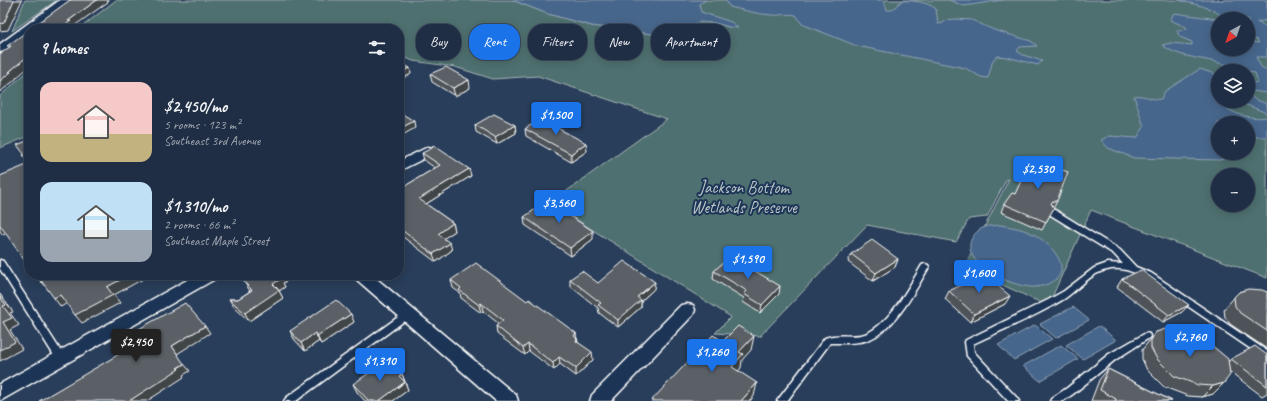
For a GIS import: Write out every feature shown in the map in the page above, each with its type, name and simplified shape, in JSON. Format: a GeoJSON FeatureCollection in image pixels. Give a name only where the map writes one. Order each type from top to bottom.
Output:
{"type":"FeatureCollection","features":[{"type":"Feature","properties":{"kind":"street"},"geometry":{"type":"LineString","coordinates":[[33,24],[66,0]]}},
{"type":"Feature","properties":{"kind":"street"},"geometry":{"type":"LineString","coordinates":[[0,49],[24,30]]}},
{"type":"Feature","properties":{"kind":"street"},"geometry":{"type":"LineString","coordinates":[[0,38],[16,36]]}},
{"type":"Feature","properties":{"kind":"street"},"geometry":{"type":"LineString","coordinates":[[404,164],[428,151]]}},
{"type":"Feature","properties":{"kind":"street"},"geometry":{"type":"LineString","coordinates":[[0,393],[200,280]]}},
{"type":"Feature","properties":{"kind":"street"},"geometry":{"type":"LineString","coordinates":[[368,280],[509,401]]}},
{"type":"Feature","properties":{"kind":"street"},"geometry":{"type":"LineString","coordinates":[[599,401],[687,310]]}},
{"type":"Feature","properties":{"kind":"lane"},"geometry":{"type":"LineString","coordinates":[[1052,212],[1117,252],[1133,269]]}},
{"type":"Feature","properties":{"kind":"lane"},"geometry":{"type":"LineString","coordinates":[[0,263],[61,359]]}},
{"type":"Feature","properties":{"kind":"lane"},"geometry":{"type":"LineString","coordinates":[[1014,401],[970,353],[969,342],[1023,317],[1063,296],[1101,268],[1118,265],[1148,275],[1267,356]]}},
{"type":"Feature","properties":{"kind":"lane"},"geometry":{"type":"LineString","coordinates":[[782,401],[828,340],[866,337],[884,326],[896,311],[925,267]]}},
{"type":"Feature","properties":{"kind":"lane"},"geometry":{"type":"LineString","coordinates":[[289,401],[408,314]]}},
{"type":"Feature","properties":{"kind":"lane"},"geometry":{"type":"LineString","coordinates":[[1055,401],[1070,391],[1112,357],[1146,336]]}},
{"type":"Feature","properties":{"kind":"green space"},"geometry":{"type":"Polygon","coordinates":[[[25,0],[57,0],[12,31],[25,0]]]}},
{"type":"Feature","properties":{"kind":"green space","name":"Jackson Bottom Wetlands Preserve"},"geometry":{"type":"Polygon","coordinates":[[[116,0],[512,0],[548,14],[585,24],[528,24],[528,60],[587,60],[587,25],[595,26],[595,60],[643,60],[643,33],[651,34],[651,60],[730,60],[730,24],[721,24],[660,0],[1267,0],[1267,278],[1091,210],[1048,306],[964,267],[1009,179],[1006,180],[987,217],[969,219],[956,242],[867,225],[761,335],[762,336],[715,333],[731,317],[550,203],[667,119],[538,76],[493,79],[455,67],[413,61],[404,57],[404,24],[85,24],[116,0]]]}},
{"type":"Feature","properties":{"kind":"green space","name":"Jackson Bottom Wetlands Preserve"},"geometry":{"type":"Polygon","coordinates":[[[698,22],[718,24],[696,24],[698,22]]]}},
{"type":"Feature","properties":{"kind":"green space"},"geometry":{"type":"Polygon","coordinates":[[[24,74],[24,138],[0,148],[0,96],[24,74]]]}},
{"type":"Feature","properties":{"kind":"water"},"geometry":{"type":"Polygon","coordinates":[[[512,0],[706,0],[699,4],[701,12],[731,22],[738,28],[730,27],[730,24],[698,22],[696,24],[651,24],[651,34],[643,33],[643,24],[595,24],[595,26],[548,14],[512,0]]]}},
{"type":"Feature","properties":{"kind":"water"},"geometry":{"type":"Polygon","coordinates":[[[725,0],[884,0],[887,10],[892,10],[902,1],[920,2],[936,9],[938,24],[947,20],[955,19],[972,20],[994,30],[1031,41],[1037,46],[1020,47],[1017,51],[1023,55],[1042,61],[1038,65],[997,56],[993,60],[988,78],[981,77],[965,68],[857,46],[802,24],[796,15],[771,15],[750,12],[730,7],[725,0]]]}},
{"type":"Feature","properties":{"kind":"water"},"geometry":{"type":"Polygon","coordinates":[[[949,0],[1003,0],[964,6],[949,0]]]}},
{"type":"Feature","properties":{"kind":"water"},"geometry":{"type":"Polygon","coordinates":[[[1179,0],[1267,0],[1267,20],[1257,22],[1267,28],[1267,57],[1256,57],[1261,67],[1267,70],[1267,93],[1255,91],[1255,83],[1258,82],[1255,73],[1255,64],[1225,64],[1174,52],[1162,45],[1171,43],[1192,45],[1192,42],[1180,37],[1177,31],[1187,29],[1186,27],[1170,20],[1174,13],[1211,18],[1211,56],[1255,56],[1255,43],[1259,43],[1255,39],[1255,12],[1215,12],[1179,0]]]}},
{"type":"Feature","properties":{"kind":"water"},"geometry":{"type":"Polygon","coordinates":[[[1200,69],[1211,73],[1211,108],[1226,108],[1240,115],[1247,116],[1211,116],[1211,160],[1134,158],[1108,148],[1101,140],[1109,136],[1137,138],[1144,127],[1134,96],[1161,99],[1165,91],[1200,69]]]}},
{"type":"Feature","properties":{"kind":"water"},"geometry":{"type":"Polygon","coordinates":[[[1255,99],[1267,104],[1267,113],[1254,108],[1255,99]]]}},
{"type":"Feature","properties":{"kind":"water"},"geometry":{"type":"Polygon","coordinates":[[[1255,117],[1267,117],[1267,137],[1255,137],[1255,117]]]}},
{"type":"Feature","properties":{"kind":"water"},"geometry":{"type":"Polygon","coordinates":[[[1000,225],[1027,231],[1044,241],[1052,249],[1061,264],[1061,272],[1057,278],[1049,284],[1036,287],[1027,287],[1003,279],[991,273],[981,265],[973,257],[970,248],[972,238],[977,231],[983,228],[1000,225]]]}},
{"type":"Feature","properties":{"kind":"water"},"geometry":{"type":"Polygon","coordinates":[[[1073,307],[1089,320],[1056,338],[1040,324],[1073,307]]]}},
{"type":"Feature","properties":{"kind":"water"},"geometry":{"type":"Polygon","coordinates":[[[1035,325],[1052,339],[1014,360],[998,345],[1035,325]]]}},
{"type":"Feature","properties":{"kind":"water"},"geometry":{"type":"Polygon","coordinates":[[[1099,326],[1116,340],[1083,359],[1066,345],[1099,326]]]}},
{"type":"Feature","properties":{"kind":"water"},"geometry":{"type":"Polygon","coordinates":[[[1061,345],[1078,359],[1040,381],[1023,366],[1061,345]]]}},
{"type":"Feature","properties":{"kind":"building"},"geometry":{"type":"Polygon","coordinates":[[[0,0],[14,0],[4,23],[0,24],[0,0]]]}},
{"type":"Feature","properties":{"kind":"building"},"geometry":{"type":"Polygon","coordinates":[[[70,0],[97,0],[68,21],[71,21],[67,24],[37,24],[70,0]]]}},
{"type":"Feature","properties":{"kind":"building"},"geometry":{"type":"Polygon","coordinates":[[[24,34],[24,59],[0,81],[0,54],[11,46],[7,46],[24,34]]]}},
{"type":"Feature","properties":{"kind":"building"},"geometry":{"type":"Polygon","coordinates":[[[404,65],[410,68],[404,71],[404,65]]]}},
{"type":"Feature","properties":{"kind":"building"},"geometry":{"type":"Polygon","coordinates":[[[446,67],[469,80],[453,88],[430,74],[446,67]]]}},
{"type":"Feature","properties":{"kind":"building"},"geometry":{"type":"Polygon","coordinates":[[[494,114],[515,125],[495,137],[475,125],[494,114]]]}},
{"type":"Feature","properties":{"kind":"building"},"geometry":{"type":"Polygon","coordinates":[[[404,115],[414,121],[404,126],[404,115]]]}},
{"type":"Feature","properties":{"kind":"building"},"geometry":{"type":"Polygon","coordinates":[[[540,119],[586,143],[571,154],[525,129],[540,119]]]}},
{"type":"Feature","properties":{"kind":"building"},"geometry":{"type":"Polygon","coordinates":[[[24,142],[24,154],[17,145],[24,142]]]}},
{"type":"Feature","properties":{"kind":"building"},"geometry":{"type":"Polygon","coordinates":[[[433,145],[469,169],[419,199],[453,223],[438,234],[450,243],[433,254],[404,232],[404,187],[440,165],[422,153],[432,148],[433,145]]]}},
{"type":"Feature","properties":{"kind":"building"},"geometry":{"type":"Polygon","coordinates":[[[1031,159],[1068,172],[1057,201],[1053,201],[1051,203],[1054,208],[1046,222],[1004,204],[1012,193],[1015,194],[1031,159]]]}},
{"type":"Feature","properties":{"kind":"building"},"geometry":{"type":"Polygon","coordinates":[[[24,166],[24,260],[0,225],[0,176],[24,166]]]}},
{"type":"Feature","properties":{"kind":"building"},"geometry":{"type":"Polygon","coordinates":[[[547,201],[593,231],[570,248],[524,217],[547,201]]]}},
{"type":"Feature","properties":{"kind":"building"},"geometry":{"type":"Polygon","coordinates":[[[872,240],[898,259],[876,273],[851,254],[872,240]]]}},
{"type":"Feature","properties":{"kind":"building"},"geometry":{"type":"Polygon","coordinates":[[[730,256],[780,286],[762,305],[744,294],[747,291],[714,271],[730,256]]]}},
{"type":"Feature","properties":{"kind":"building"},"geometry":{"type":"Polygon","coordinates":[[[624,261],[655,282],[637,297],[641,300],[618,320],[598,305],[601,303],[570,279],[582,271],[598,283],[624,261]]]}},
{"type":"Feature","properties":{"kind":"building"},"geometry":{"type":"Polygon","coordinates":[[[476,263],[527,301],[529,299],[576,333],[574,336],[577,339],[576,341],[592,352],[576,368],[559,357],[553,363],[528,344],[523,348],[496,326],[503,320],[481,303],[479,305],[459,290],[461,288],[451,280],[476,263]]]}},
{"type":"Feature","properties":{"kind":"building"},"geometry":{"type":"Polygon","coordinates":[[[1141,270],[1189,305],[1169,315],[1122,279],[1141,270]]]}},
{"type":"Feature","properties":{"kind":"building"},"geometry":{"type":"Polygon","coordinates":[[[984,274],[1010,296],[974,314],[949,291],[984,274]]]}},
{"type":"Feature","properties":{"kind":"building"},"geometry":{"type":"Polygon","coordinates":[[[41,280],[120,280],[107,287],[113,295],[75,315],[60,295],[54,298],[41,280]]]}},
{"type":"Feature","properties":{"kind":"building"},"geometry":{"type":"Polygon","coordinates":[[[248,280],[279,280],[273,284],[279,290],[245,313],[229,299],[238,299],[252,290],[244,282],[248,280]]]}},
{"type":"Feature","properties":{"kind":"building"},"geometry":{"type":"Polygon","coordinates":[[[1248,289],[1267,292],[1267,331],[1240,313],[1235,306],[1234,297],[1239,292],[1248,289]]]}},
{"type":"Feature","properties":{"kind":"building"},"geometry":{"type":"Polygon","coordinates":[[[0,297],[6,305],[3,306],[12,318],[3,322],[15,342],[0,350],[0,297]]]}},
{"type":"Feature","properties":{"kind":"building"},"geometry":{"type":"Polygon","coordinates":[[[336,300],[351,314],[317,336],[315,333],[301,343],[290,331],[336,300]]]}},
{"type":"Feature","properties":{"kind":"building"},"geometry":{"type":"Polygon","coordinates":[[[185,303],[205,326],[172,346],[184,364],[177,368],[179,369],[129,401],[39,401],[145,339],[137,330],[185,303]]]}},
{"type":"Feature","properties":{"kind":"building"},"geometry":{"type":"Polygon","coordinates":[[[738,326],[754,336],[739,352],[743,354],[732,367],[757,383],[741,401],[651,401],[713,335],[723,341],[738,326]]]}},
{"type":"Feature","properties":{"kind":"building"},"geometry":{"type":"Polygon","coordinates":[[[1172,327],[1195,335],[1210,344],[1228,359],[1230,375],[1224,383],[1213,386],[1198,385],[1174,376],[1157,359],[1151,348],[1151,339],[1156,332],[1172,327]]]}},
{"type":"Feature","properties":{"kind":"building"},"geometry":{"type":"Polygon","coordinates":[[[1255,346],[1267,355],[1267,386],[1231,359],[1255,346]]]}},
{"type":"Feature","properties":{"kind":"building"},"geometry":{"type":"Polygon","coordinates":[[[388,360],[402,374],[399,376],[405,382],[379,401],[369,401],[353,384],[388,360]]]}},
{"type":"Feature","properties":{"kind":"building"},"geometry":{"type":"Polygon","coordinates":[[[1108,369],[1172,401],[1115,401],[1116,399],[1100,390],[1108,369]]]}}]}
